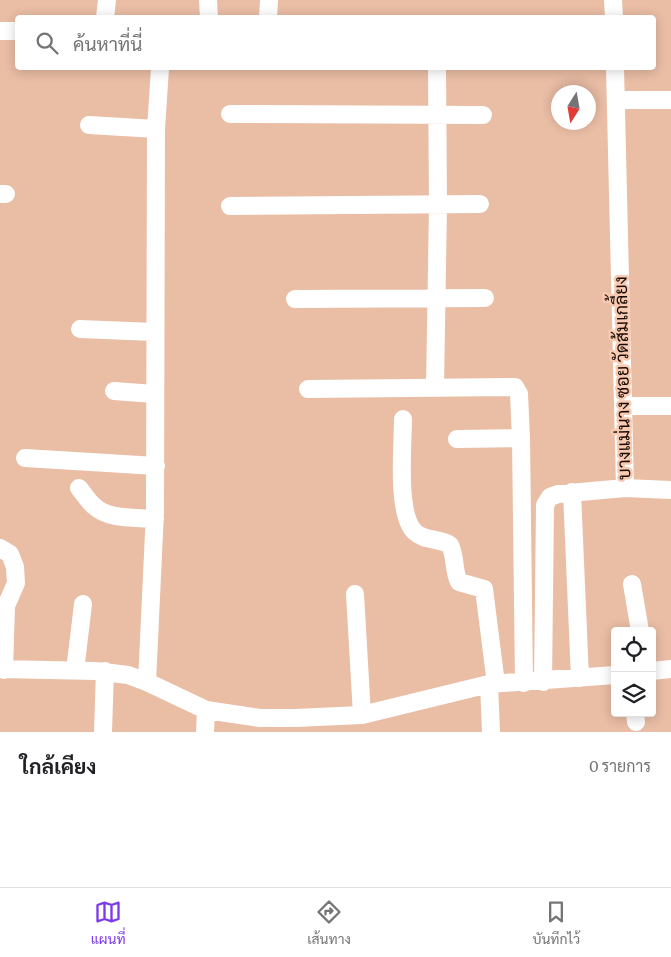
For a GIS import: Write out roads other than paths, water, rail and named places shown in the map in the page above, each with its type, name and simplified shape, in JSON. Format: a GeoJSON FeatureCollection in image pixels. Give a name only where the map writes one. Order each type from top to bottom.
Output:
{"type":"FeatureCollection","features":[{"type":"Feature","properties":{"kind":"street"},"geometry":{"type":"LineString","coordinates":[[105,15],[107,0]]}},
{"type":"Feature","properties":{"kind":"street"},"geometry":{"type":"LineString","coordinates":[[208,0],[209,15]]}},
{"type":"Feature","properties":{"kind":"street"},"geometry":{"type":"LineString","coordinates":[[268,15],[269,0]]}},
{"type":"Feature","properties":{"kind":"street"},"geometry":{"type":"LineString","coordinates":[[613,0],[614,15]]}},
{"type":"Feature","properties":{"kind":"street"},"geometry":{"type":"LineString","coordinates":[[0,32],[15,31]]}},
{"type":"Feature","properties":{"kind":"street"},"geometry":{"type":"LineString","coordinates":[[147,682],[155,518],[156,129],[160,70]]}},
{"type":"Feature","properties":{"kind":"street"},"geometry":{"type":"LineString","coordinates":[[435,388],[438,205],[437,70]]}},
{"type":"Feature","properties":{"kind":"street","name":"บางแม่นาง ซอย วัดส้มเกลี้ยง"},"geometry":{"type":"LineString","coordinates":[[544,682],[545,506],[550,496],[572,492],[625,488],[615,70]]}},
{"type":"Feature","properties":{"kind":"street"},"geometry":{"type":"LineString","coordinates":[[616,100],[671,100]]}},
{"type":"Feature","properties":{"kind":"street"},"geometry":{"type":"LineString","coordinates":[[230,114],[483,115]]}},
{"type":"Feature","properties":{"kind":"street"},"geometry":{"type":"LineString","coordinates":[[89,125],[156,129]]}},
{"type":"Feature","properties":{"kind":"street"},"geometry":{"type":"LineString","coordinates":[[230,206],[480,204]]}},
{"type":"Feature","properties":{"kind":"street"},"geometry":{"type":"LineString","coordinates":[[295,299],[485,298]]}},
{"type":"Feature","properties":{"kind":"street"},"geometry":{"type":"LineString","coordinates":[[80,329],[154,332]]}},
{"type":"Feature","properties":{"kind":"street"},"geometry":{"type":"LineString","coordinates":[[308,389],[515,387],[519,394],[521,438],[524,683]]}},
{"type":"Feature","properties":{"kind":"street"},"geometry":{"type":"LineString","coordinates":[[114,391],[154,394]]}},
{"type":"Feature","properties":{"kind":"street"},"geometry":{"type":"LineString","coordinates":[[623,406],[671,406]]}},
{"type":"Feature","properties":{"kind":"street"},"geometry":{"type":"LineString","coordinates":[[403,419],[403,505],[407,521],[415,532],[450,545],[455,554],[456,575],[459,582],[484,589],[493,684],[491,732]]}},
{"type":"Feature","properties":{"kind":"street"},"geometry":{"type":"LineString","coordinates":[[457,439],[521,438]]}},
{"type":"Feature","properties":{"kind":"street"},"geometry":{"type":"LineString","coordinates":[[25,458],[156,466]]}},
{"type":"Feature","properties":{"kind":"street"},"geometry":{"type":"LineString","coordinates":[[79,488],[94,507],[102,512],[110,515],[155,518]]}},
{"type":"Feature","properties":{"kind":"street"},"geometry":{"type":"LineString","coordinates":[[625,488],[671,490]]}},
{"type":"Feature","properties":{"kind":"street"},"geometry":{"type":"LineString","coordinates":[[572,492],[580,678]]}},
{"type":"Feature","properties":{"kind":"street"},"geometry":{"type":"LineString","coordinates":[[0,548],[10,554],[15,567],[16,582],[6,606],[2,670],[105,671],[128,675],[147,682],[206,710],[321,725],[354,721],[493,684],[544,682],[611,675]]}},
{"type":"Feature","properties":{"kind":"street"},"geometry":{"type":"LineString","coordinates":[[632,584],[639,627]]}},
{"type":"Feature","properties":{"kind":"street"},"geometry":{"type":"LineString","coordinates":[[354,721],[355,594]]}},
{"type":"Feature","properties":{"kind":"street"},"geometry":{"type":"LineString","coordinates":[[75,670],[83,604]]}},
{"type":"Feature","properties":{"kind":"street"},"geometry":{"type":"LineString","coordinates":[[656,670],[671,668]]}},
{"type":"Feature","properties":{"kind":"street"},"geometry":{"type":"LineString","coordinates":[[103,732],[105,671]]}},
{"type":"Feature","properties":{"kind":"street"},"geometry":{"type":"LineString","coordinates":[[205,732],[206,710]]}}]}
